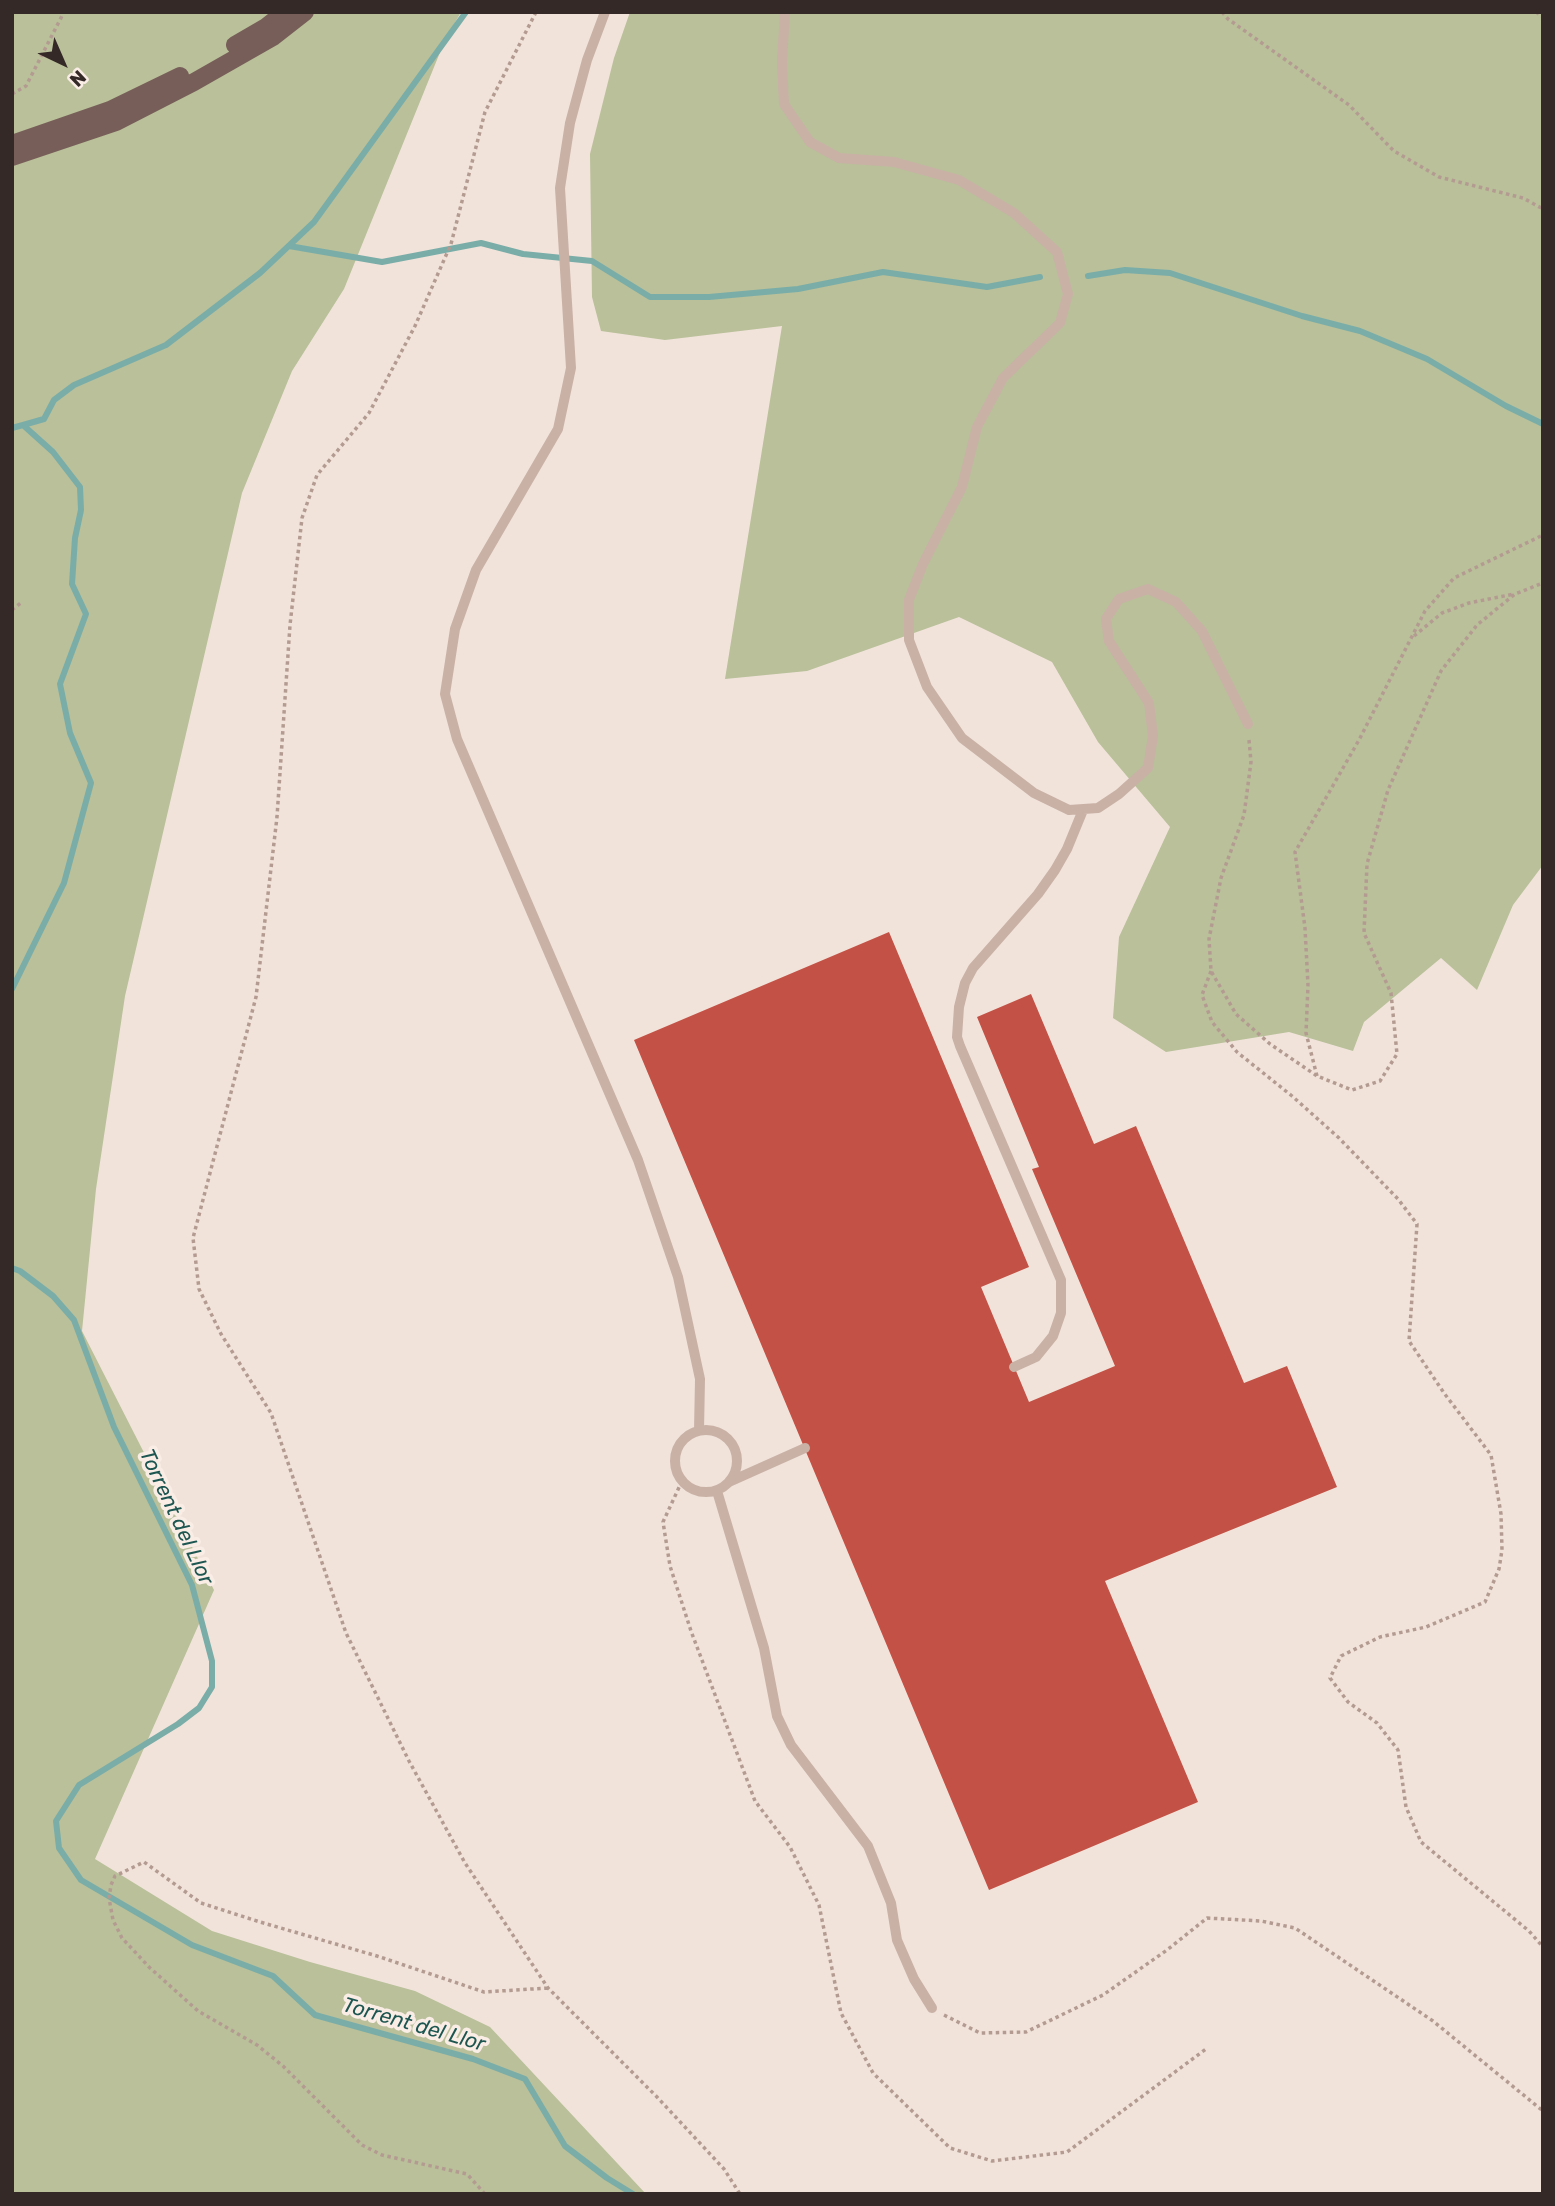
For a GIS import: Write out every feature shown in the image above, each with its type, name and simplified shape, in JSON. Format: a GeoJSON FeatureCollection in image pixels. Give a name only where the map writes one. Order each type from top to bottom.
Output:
{"type":"FeatureCollection","features":[{"type":"Feature","properties":{"kind":"main road"},"geometry":{"type":"LineString","coordinates":[[12,144],[110,110],[189,72],[266,27],[285,12]]}},
{"type":"Feature","properties":{"kind":"main road"},"geometry":{"type":"LineString","coordinates":[[12,157],[116,122],[251,50],[305,12]]}},
{"type":"Feature","properties":{"kind":"lane"},"geometry":{"type":"LineString","coordinates":[[605,12],[587,60],[570,123],[560,188],[572,368],[558,429],[476,570],[455,629],[445,694],[457,739],[647,1186],[678,1277],[700,1379],[699,1431]]}},
{"type":"Feature","properties":{"kind":"lane"},"geometry":{"type":"LineString","coordinates":[[785,12],[782,62],[784,104],[810,142],[839,158],[894,162],[959,180],[1014,213],[1057,251],[1068,294],[1060,323],[1003,379],[977,427],[962,487],[923,565],[909,600],[909,640],[927,687],[962,738],[1034,793],[1069,810],[1098,808],[1119,794],[1148,768],[1153,736],[1149,703],[1109,641],[1106,619],[1119,599],[1148,589],[1176,603],[1202,631],[1248,724]]}},
{"type":"Feature","properties":{"kind":"lane"},"geometry":{"type":"LineString","coordinates":[[1014,1367],[1036,1357],[1053,1336],[1061,1313],[1061,1280],[960,1046],[957,1037],[959,1007],[965,983],[973,968],[1038,894],[1055,870],[1083,810]]}},
{"type":"Feature","properties":{"kind":"lane"},"geometry":{"type":"LineString","coordinates":[[729,1482],[738,1464],[733,1445],[718,1432],[699,1431],[681,1442],[677,1451],[677,1472],[682,1481],[698,1491],[717,1491],[729,1482],[805,1448]]}},
{"type":"Feature","properties":{"kind":"lane"},"geometry":{"type":"LineString","coordinates":[[717,1491],[764,1648],[777,1716],[791,1745],[868,1846],[891,1903],[897,1940],[914,1979],[932,2008]]}},
{"type":"Feature","properties":{"kind":"path"},"geometry":{"type":"LineString","coordinates":[[12,94],[26,86],[64,12]]}},
{"type":"Feature","properties":{"kind":"path"},"geometry":{"type":"LineString","coordinates":[[536,12],[485,112],[451,244],[415,326],[369,413],[317,475],[302,518],[290,625],[277,817],[256,997],[193,1238],[198,1289],[221,1334],[271,1413],[346,1633],[409,1761],[465,1863],[548,1988],[657,2097],[724,2169],[740,2194]]}},
{"type":"Feature","properties":{"kind":"path"},"geometry":{"type":"LineString","coordinates":[[1222,12],[1227,19],[1349,105],[1394,151],[1438,177],[1523,198],[1543,209]]}},
{"type":"Feature","properties":{"kind":"path"},"geometry":{"type":"LineString","coordinates":[[1536,12],[1543,17]]}},
{"type":"Feature","properties":{"kind":"path"},"geometry":{"type":"LineString","coordinates":[[1317,1076],[1306,1033],[1306,940],[1295,852],[1359,740],[1425,611],[1454,578],[1543,535]]}},
{"type":"Feature","properties":{"kind":"path"},"geometry":{"type":"LineString","coordinates":[[1410,639],[1442,613],[1469,603],[1515,594],[1543,583]]}},
{"type":"Feature","properties":{"kind":"path"},"geometry":{"type":"LineString","coordinates":[[1211,971],[1236,1014],[1270,1044],[1317,1076],[1352,1090],[1380,1081],[1396,1054],[1391,993],[1364,933],[1367,864],[1388,790],[1441,671],[1477,625],[1515,594]]}},
{"type":"Feature","properties":{"kind":"path"},"geometry":{"type":"LineString","coordinates":[[12,610],[22,602]]}},
{"type":"Feature","properties":{"kind":"path"},"geometry":{"type":"LineString","coordinates":[[1248,724],[1251,762],[1244,814],[1221,878],[1209,939],[1211,971],[1202,995],[1212,1022],[1237,1052],[1339,1138],[1398,1199],[1417,1224],[1409,1341],[1491,1455],[1502,1514],[1499,1569],[1486,1602],[1426,1627],[1380,1637],[1341,1656],[1330,1678],[1348,1702],[1377,1723],[1398,1751],[1406,1807],[1421,1842],[1529,1931],[1543,1947]]}},
{"type":"Feature","properties":{"kind":"path"},"geometry":{"type":"LineString","coordinates":[[682,1481],[663,1522],[670,1566],[691,1631],[755,1801],[790,1847],[819,1905],[841,2013],[873,2073],[950,2148],[992,2161],[1067,2152],[1206,2049]]}},
{"type":"Feature","properties":{"kind":"path"},"geometry":{"type":"LineString","coordinates":[[485,2194],[467,2174],[382,2155],[362,2145],[283,2066],[257,2045],[198,2011],[149,1968],[122,1938],[113,1920],[109,1898],[115,1876],[144,1862],[201,1903],[377,1956],[484,1992],[548,1988]]}},
{"type":"Feature","properties":{"kind":"path"},"geometry":{"type":"LineString","coordinates":[[932,2008],[979,2033],[1026,2032],[1103,1995],[1207,1919],[1261,1921],[1295,1928],[1433,2021],[1543,2111]]}},
{"type":"Feature","properties":{"kind":"green space"},"geometry":{"type":"Polygon","coordinates":[[[12,12],[461,12],[445,40],[344,289],[292,371],[242,493],[125,996],[96,1189],[82,1331],[214,1590],[95,1859],[212,1931],[415,1991],[490,2027],[646,2194],[12,2194],[12,12]]]}},
{"type":"Feature","properties":{"kind":"green space"},"geometry":{"type":"Polygon","coordinates":[[[630,12],[1543,12],[1543,865],[1513,905],[1477,990],[1441,958],[1364,1022],[1353,1051],[1289,1032],[1166,1052],[1113,1018],[1119,937],[1170,827],[1098,742],[1052,662],[959,617],[807,671],[725,679],[782,326],[665,340],[601,331],[592,297],[590,154],[614,58],[630,12]]]}},
{"type":"Feature","properties":{"kind":"building"},"geometry":{"type":"Polygon","coordinates":[[[889,932],[1029,1267],[981,1287],[1029,1402],[1115,1366],[1032,1169],[1039,1167],[977,1017],[1031,994],[1094,1144],[1136,1126],[1244,1383],[1287,1366],[1337,1487],[1105,1581],[1198,1802],[989,1890],[634,1040],[889,932]]]}},
{"type":"Feature","properties":{"kind":"waterway"},"geometry":{"type":"LineString","coordinates":[[23,425],[44,419],[54,400],[74,385],[166,345],[260,273],[314,222],[466,12]]}},
{"type":"Feature","properties":{"kind":"waterway"},"geometry":{"type":"LineString","coordinates":[[289,246],[382,262],[481,243],[523,254],[592,261],[650,297],[709,297],[798,289],[883,272],[987,287],[1040,277]]}},
{"type":"Feature","properties":{"kind":"waterway"},"geometry":{"type":"LineString","coordinates":[[1088,276],[1125,270],[1170,273],[1302,316],[1360,331],[1427,359],[1506,406],[1543,424]]}},
{"type":"Feature","properties":{"kind":"waterway","name":"Torrent del Llor"},"geometry":{"type":"LineString","coordinates":[[12,428],[23,425],[53,452],[80,487],[81,510],[75,538],[72,584],[86,614],[60,684],[70,733],[91,783],[64,883],[12,989]]}},
{"type":"Feature","properties":{"kind":"waterway","name":"Torrent del Llor"},"geometry":{"type":"LineString","coordinates":[[12,1268],[53,1296],[74,1320],[114,1427],[192,1585],[212,1661],[212,1687],[199,1708],[178,1724],[79,1785],[56,1821],[59,1848],[81,1880],[192,1945],[273,1976],[315,2015],[473,2059],[525,2079],[565,2146],[633,2194]]}}]}
